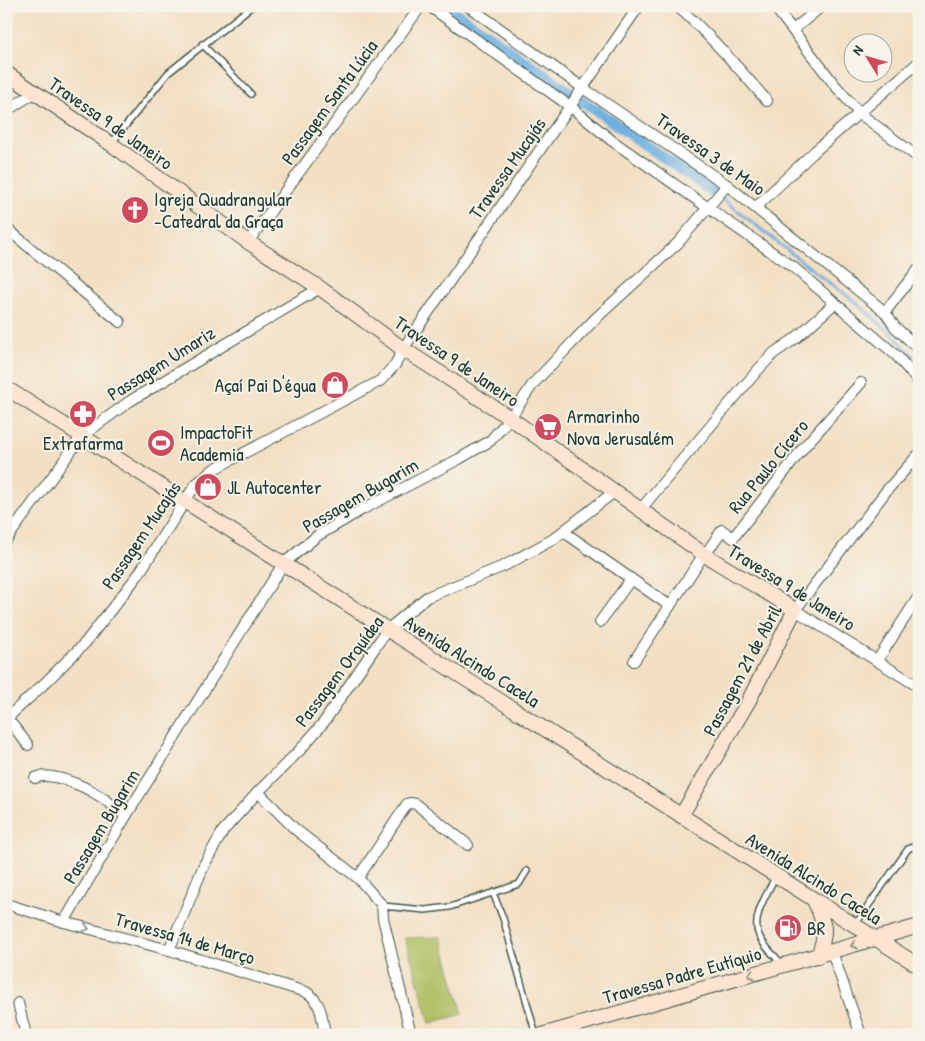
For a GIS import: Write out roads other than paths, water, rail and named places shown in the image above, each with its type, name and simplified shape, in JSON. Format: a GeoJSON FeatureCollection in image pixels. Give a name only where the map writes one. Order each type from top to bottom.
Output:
{"type":"FeatureCollection","features":[{"type":"Feature","properties":{"kind":"main road","name":"Travessa 9 de Janeiro"},"geometry":{"type":"LineString","coordinates":[[6,73],[111,144],[248,242],[320,288],[403,349],[510,418],[705,555],[795,610]]}},
{"type":"Feature","properties":{"kind":"main road","name":"Avenida Alcindo Cacela"},"geometry":{"type":"LineString","coordinates":[[6,388],[919,966]]}},
{"type":"Feature","properties":{"kind":"main road","name":"Passagem 21 de Abril"},"geometry":{"type":"LineString","coordinates":[[681,816],[748,702],[795,610]]}},
{"type":"Feature","properties":{"kind":"main road"},"geometry":{"type":"LineString","coordinates":[[814,900],[823,922],[825,933],[818,956]]}},
{"type":"Feature","properties":{"kind":"main road","name":"Travessa Padre Eutíquio"},"geometry":{"type":"LineString","coordinates":[[542,1035],[563,1032],[919,926]]}},
{"type":"Feature","properties":{"kind":"street","name":"Passagem Santa Lúcia"},"geometry":{"type":"LineString","coordinates":[[248,242],[421,6]]}},
{"type":"Feature","properties":{"kind":"street"},"geometry":{"type":"LineString","coordinates":[[428,6],[570,107],[611,140],[712,204],[793,267],[835,303],[896,356],[919,382]]}},
{"type":"Feature","properties":{"kind":"street","name":"Travessa 3 de Maio"},"geometry":{"type":"LineString","coordinates":[[468,6],[756,207],[885,312],[895,327],[919,349]]}},
{"type":"Feature","properties":{"kind":"street","name":"Travessa Mucajás"},"geometry":{"type":"LineString","coordinates":[[403,349],[639,6]]}},
{"type":"Feature","properties":{"kind":"street"},"geometry":{"type":"LineString","coordinates":[[677,6],[740,69],[767,101]]}},
{"type":"Feature","properties":{"kind":"street"},"geometry":{"type":"LineString","coordinates":[[774,6],[834,84],[859,112],[919,158]]}},
{"type":"Feature","properties":{"kind":"street"},"geometry":{"type":"LineString","coordinates":[[793,30],[822,6]]}},
{"type":"Feature","properties":{"kind":"street"},"geometry":{"type":"LineString","coordinates":[[756,207],[814,151],[919,62]]}},
{"type":"Feature","properties":{"kind":"street"},"geometry":{"type":"LineString","coordinates":[[6,111],[34,93]]}},
{"type":"Feature","properties":{"kind":"street","name":"Passagem Bugarim"},"geometry":{"type":"LineString","coordinates":[[64,922],[126,816],[283,564],[317,536],[363,509],[490,441],[510,418],[533,384],[595,319],[678,244],[725,186]]}},
{"type":"Feature","properties":{"kind":"street"},"geometry":{"type":"LineString","coordinates":[[6,228],[120,322]]}},
{"type":"Feature","properties":{"kind":"street"},"geometry":{"type":"LineString","coordinates":[[885,312],[919,268]]}},
{"type":"Feature","properties":{"kind":"street","name":"Passagem Umariz"},"geometry":{"type":"LineString","coordinates":[[6,540],[82,436],[130,401],[320,288]]}},
{"type":"Feature","properties":{"kind":"street"},"geometry":{"type":"LineString","coordinates":[[640,510],[757,371],[774,353],[796,338],[835,303]]}},
{"type":"Feature","properties":{"kind":"street","name":"Passagem Mucajás"},"geometry":{"type":"LineString","coordinates":[[28,745],[7,718],[45,684],[85,643],[138,575],[196,484],[214,469],[380,381],[395,365],[403,349]]}},
{"type":"Feature","properties":{"kind":"street","name":"Rua Paulo Cícero"},"geometry":{"type":"LineString","coordinates":[[705,555],[722,530],[733,538],[804,447],[861,384]]}},
{"type":"Feature","properties":{"kind":"street","name":"Passagem 21 de Abril"},"geometry":{"type":"LineString","coordinates":[[795,610],[887,490],[919,454]]}},
{"type":"Feature","properties":{"kind":"street","name":"Passagem Orquídea"},"geometry":{"type":"LineString","coordinates":[[169,950],[204,865],[223,832],[324,722],[387,630],[427,597],[504,566],[564,532],[614,492]]}},
{"type":"Feature","properties":{"kind":"street"},"geometry":{"type":"LineString","coordinates":[[564,532],[670,606]]}},
{"type":"Feature","properties":{"kind":"street"},"geometry":{"type":"LineString","coordinates":[[634,661],[705,555]]}},
{"type":"Feature","properties":{"kind":"street"},"geometry":{"type":"LineString","coordinates":[[600,622],[631,580]]}},
{"type":"Feature","properties":{"kind":"street"},"geometry":{"type":"LineString","coordinates":[[877,661],[919,596]]}},
{"type":"Feature","properties":{"kind":"street","name":"Travessa 9 de Janeiro"},"geometry":{"type":"LineString","coordinates":[[795,610],[918,686]]}},
{"type":"Feature","properties":{"kind":"street"},"geometry":{"type":"LineString","coordinates":[[36,778],[42,775],[64,780],[97,794],[126,816]]}},
{"type":"Feature","properties":{"kind":"street"},"geometry":{"type":"LineString","coordinates":[[258,792],[295,829],[358,878],[382,906],[383,918],[411,1035]]}},
{"type":"Feature","properties":{"kind":"street"},"geometry":{"type":"LineString","coordinates":[[358,878],[410,802],[416,804],[468,845]]}},
{"type":"Feature","properties":{"kind":"street","name":"Travessa 14 de Março"},"geometry":{"type":"LineString","coordinates":[[6,904],[64,922],[169,950],[306,992],[314,996],[319,1003],[325,1035]]}},
{"type":"Feature","properties":{"kind":"street"},"geometry":{"type":"LineString","coordinates":[[832,952],[860,1035]]}},
{"type":"Feature","properties":{"kind":"street"},"geometry":{"type":"LineString","coordinates":[[18,1003],[26,1035]]}},
{"type":"Feature","properties":{"kind":"lane"},"geometry":{"type":"LineString","coordinates":[[111,144],[168,73],[252,6]]}},
{"type":"Feature","properties":{"kind":"lane"},"geometry":{"type":"LineString","coordinates":[[202,44],[252,94]]}},
{"type":"Feature","properties":{"kind":"lane"},"geometry":{"type":"LineString","coordinates":[[855,925],[908,849],[919,844]]}},
{"type":"Feature","properties":{"kind":"lane"},"geometry":{"type":"LineString","coordinates":[[382,906],[425,910],[466,903],[519,884],[527,872]]}},
{"type":"Feature","properties":{"kind":"lane"},"geometry":{"type":"LineString","coordinates":[[776,876],[757,916],[757,932],[764,944],[784,966]]}},
{"type":"Feature","properties":{"kind":"lane"},"geometry":{"type":"LineString","coordinates":[[493,893],[503,918],[536,1035]]}},
{"type":"Feature","properties":{"kind":"waterway"},"geometry":{"type":"LineString","coordinates":[[446,6],[716,194]]}},
{"type":"Feature","properties":{"kind":"waterway"},"geometry":{"type":"LineString","coordinates":[[719,196],[853,300],[893,335],[919,362]]}},
{"type":"Feature","properties":{"kind":"place","name":"Igreja Quadrangular -Catedral da Graça"},"geometry":{"type":"Point","coordinates":[135,210]}},
{"type":"Feature","properties":{"kind":"place","name":"Açaí Pai D'égua"},"geometry":{"type":"Point","coordinates":[335,385]}},
{"type":"Feature","properties":{"kind":"place","name":"Extrafarma"},"geometry":{"type":"Point","coordinates":[83,414]}},
{"type":"Feature","properties":{"kind":"place","name":"Armarinho Nova Jerusalém"},"geometry":{"type":"Point","coordinates":[548,427]}},
{"type":"Feature","properties":{"kind":"place","name":"ImpactoFit Academia"},"geometry":{"type":"Point","coordinates":[161,443]}},
{"type":"Feature","properties":{"kind":"place","name":"JL Autocenter"},"geometry":{"type":"Point","coordinates":[208,487]}},
{"type":"Feature","properties":{"kind":"place","name":"BR"},"geometry":{"type":"Point","coordinates":[788,928]}}]}
